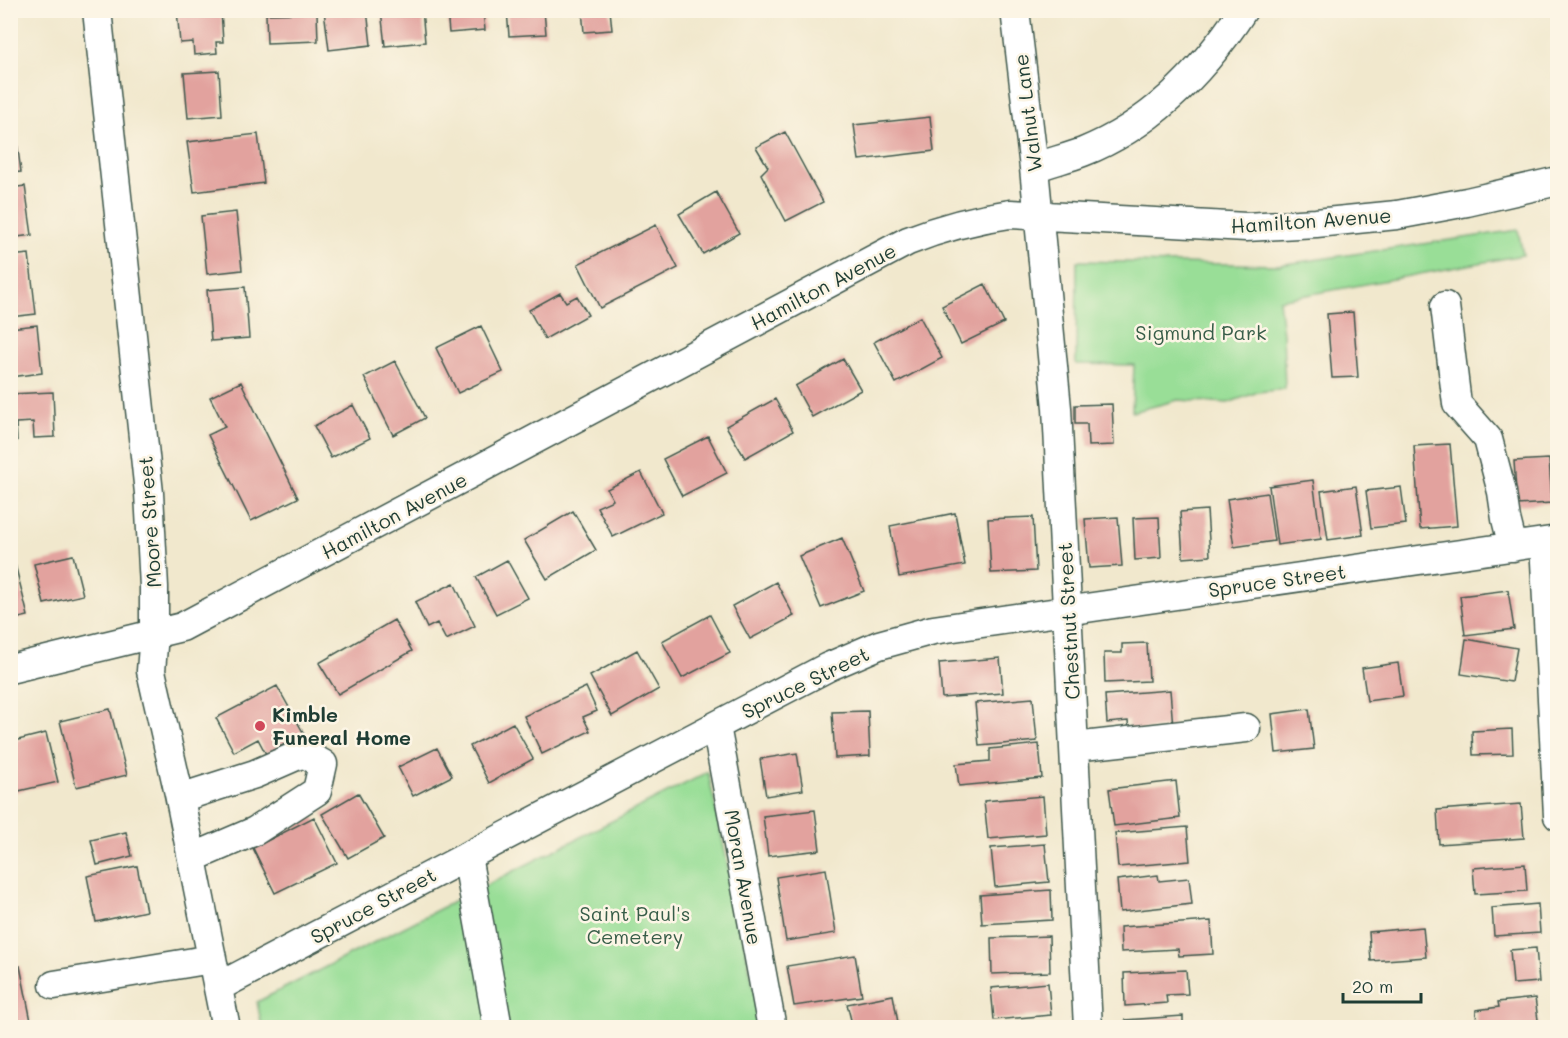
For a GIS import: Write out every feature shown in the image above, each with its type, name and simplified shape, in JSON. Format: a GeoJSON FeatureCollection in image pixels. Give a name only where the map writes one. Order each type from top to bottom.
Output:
{"type":"FeatureCollection","features":[{"type":"Feature","properties":{"kind":"street","name":"Moore Street"},"geometry":{"type":"LineString","coordinates":[[97,10],[149,493],[154,587],[151,671],[180,798],[226,1028]]}},
{"type":"Feature","properties":{"kind":"street","name":"Walnut Lane"},"geometry":{"type":"LineString","coordinates":[[1015,10],[1039,216]]}},
{"type":"Feature","properties":{"kind":"street"},"geometry":{"type":"LineString","coordinates":[[1034,168],[1084,152],[1125,130],[1160,106],[1191,77],[1226,36],[1244,10]]}},
{"type":"Feature","properties":{"kind":"street","name":"Hamilton Avenue"},"geometry":{"type":"LineString","coordinates":[[10,669],[182,627],[908,241],[942,228],[1010,213],[1246,227],[1316,223],[1397,214],[1467,202],[1557,181]]}},
{"type":"Feature","properties":{"kind":"street","name":"Chestnut Street"},"geometry":{"type":"LineString","coordinates":[[1039,216],[1057,408],[1088,1028]]}},
{"type":"Feature","properties":{"kind":"street"},"geometry":{"type":"LineString","coordinates":[[1445,306],[1457,404],[1488,439],[1513,547]]}},
{"type":"Feature","properties":{"kind":"street"},"geometry":{"type":"LineString","coordinates":[[1551,541],[1557,816]]}},
{"type":"Feature","properties":{"kind":"street","name":"Spruce Street"},"geometry":{"type":"LineString","coordinates":[[218,987],[828,667],[879,645],[933,630],[1551,541]]}},
{"type":"Feature","properties":{"kind":"street","name":"Moran Avenue"},"geometry":{"type":"LineString","coordinates":[[716,726],[772,1028]]}},
{"type":"Feature","properties":{"kind":"street"},"geometry":{"type":"LineString","coordinates":[[1074,747],[1246,728]]}},
{"type":"Feature","properties":{"kind":"street"},"geometry":{"type":"LineString","coordinates":[[180,798],[255,774],[303,753],[323,764],[317,790],[255,831],[192,858]]}},
{"type":"Feature","properties":{"kind":"street"},"geometry":{"type":"LineString","coordinates":[[467,856],[498,1028]]}},
{"type":"Feature","properties":{"kind":"street"},"geometry":{"type":"LineString","coordinates":[[54,985],[212,959]]}},
{"type":"Feature","properties":{"kind":"green space","name":"Sigmund Park"},"geometry":{"type":"Polygon","coordinates":[[[1518,230],[1523,255],[1279,300],[1285,389],[1258,392],[1228,403],[1178,400],[1132,412],[1134,365],[1076,364],[1077,261],[1279,265],[1518,230]]]}},
{"type":"Feature","properties":{"kind":"green space","name":"Saint Paul's Cemetery"},"geometry":{"type":"Polygon","coordinates":[[[708,772],[762,1027],[262,1027],[257,1002],[708,772]]]}},
{"type":"Feature","properties":{"kind":"building"},"geometry":{"type":"Polygon","coordinates":[[[177,10],[221,10],[223,42],[216,42],[217,53],[194,55],[193,42],[180,43],[177,10]]]}},
{"type":"Feature","properties":{"kind":"building"},"geometry":{"type":"Polygon","coordinates":[[[324,10],[367,10],[371,45],[329,50],[324,10]]]}},
{"type":"Feature","properties":{"kind":"building"},"geometry":{"type":"Polygon","coordinates":[[[381,10],[422,10],[425,42],[385,46],[381,10]]]}},
{"type":"Feature","properties":{"kind":"building"},"geometry":{"type":"Polygon","coordinates":[[[447,10],[483,10],[485,30],[449,33],[447,10]]]}},
{"type":"Feature","properties":{"kind":"building"},"geometry":{"type":"Polygon","coordinates":[[[507,10],[544,10],[546,34],[509,36],[507,10]]]}},
{"type":"Feature","properties":{"kind":"building"},"geometry":{"type":"Polygon","coordinates":[[[582,10],[610,10],[612,30],[584,32],[582,10]]]}},
{"type":"Feature","properties":{"kind":"building"},"geometry":{"type":"Polygon","coordinates":[[[317,13],[318,41],[267,43],[266,14],[317,13]]]}},
{"type":"Feature","properties":{"kind":"building"},"geometry":{"type":"Polygon","coordinates":[[[219,71],[222,115],[188,118],[184,73],[219,71]]]}},
{"type":"Feature","properties":{"kind":"building"},"geometry":{"type":"Polygon","coordinates":[[[15,77],[18,109],[10,110],[10,78],[15,77]]]}},
{"type":"Feature","properties":{"kind":"building"},"geometry":{"type":"Polygon","coordinates":[[[930,117],[934,151],[859,160],[854,125],[930,117]]]}},
{"type":"Feature","properties":{"kind":"building"},"geometry":{"type":"Polygon","coordinates":[[[15,127],[21,172],[10,173],[10,128],[15,127]]]}},
{"type":"Feature","properties":{"kind":"building"},"geometry":{"type":"Polygon","coordinates":[[[785,132],[823,202],[786,221],[761,174],[768,167],[756,147],[785,132]]]}},
{"type":"Feature","properties":{"kind":"building"},"geometry":{"type":"Polygon","coordinates":[[[258,134],[264,183],[194,192],[187,142],[258,134]]]}},
{"type":"Feature","properties":{"kind":"building"},"geometry":{"type":"Polygon","coordinates":[[[25,186],[32,235],[10,238],[10,188],[25,186]]]}},
{"type":"Feature","properties":{"kind":"building"},"geometry":{"type":"Polygon","coordinates":[[[716,192],[739,233],[703,254],[679,214],[716,192]]]}},
{"type":"Feature","properties":{"kind":"building"},"geometry":{"type":"Polygon","coordinates":[[[236,212],[242,270],[207,274],[201,216],[236,212]]]}},
{"type":"Feature","properties":{"kind":"building"},"geometry":{"type":"Polygon","coordinates":[[[656,225],[678,268],[600,308],[578,264],[656,225]]]}},
{"type":"Feature","properties":{"kind":"building"},"geometry":{"type":"Polygon","coordinates":[[[29,254],[36,314],[10,317],[10,256],[29,254]]]}},
{"type":"Feature","properties":{"kind":"building"},"geometry":{"type":"Polygon","coordinates":[[[985,284],[1004,323],[961,344],[942,306],[985,284]]]}},
{"type":"Feature","properties":{"kind":"building"},"geometry":{"type":"Polygon","coordinates":[[[245,287],[249,338],[211,341],[207,290],[245,287]]]}},
{"type":"Feature","properties":{"kind":"building"},"geometry":{"type":"Polygon","coordinates":[[[560,293],[566,302],[577,296],[588,315],[545,339],[529,310],[560,293]]]}},
{"type":"Feature","properties":{"kind":"building"},"geometry":{"type":"Polygon","coordinates":[[[1353,312],[1358,377],[1332,378],[1327,314],[1353,312]]]}},
{"type":"Feature","properties":{"kind":"building"},"geometry":{"type":"Polygon","coordinates":[[[920,317],[942,358],[896,383],[874,342],[920,317]]]}},
{"type":"Feature","properties":{"kind":"building"},"geometry":{"type":"Polygon","coordinates":[[[37,325],[42,373],[10,377],[10,328],[37,325]]]}},
{"type":"Feature","properties":{"kind":"building"},"geometry":{"type":"Polygon","coordinates":[[[481,326],[503,372],[458,393],[436,348],[481,326]]]}},
{"type":"Feature","properties":{"kind":"building"},"geometry":{"type":"Polygon","coordinates":[[[843,359],[861,390],[812,417],[795,386],[843,359]]]}},
{"type":"Feature","properties":{"kind":"building"},"geometry":{"type":"Polygon","coordinates":[[[395,361],[425,418],[393,435],[364,377],[395,361]]]}},
{"type":"Feature","properties":{"kind":"building"},"geometry":{"type":"Polygon","coordinates":[[[241,382],[298,498],[251,521],[208,435],[225,427],[210,397],[241,382]]]}},
{"type":"Feature","properties":{"kind":"building"},"geometry":{"type":"Polygon","coordinates":[[[53,392],[55,437],[34,438],[33,422],[16,423],[17,441],[10,441],[10,394],[53,392]]]}},
{"type":"Feature","properties":{"kind":"building"},"geometry":{"type":"Polygon","coordinates":[[[775,399],[793,431],[745,458],[726,426],[775,399]]]}},
{"type":"Feature","properties":{"kind":"building"},"geometry":{"type":"Polygon","coordinates":[[[1112,404],[1114,445],[1088,446],[1087,424],[1075,424],[1075,405],[1112,404]]]}},
{"type":"Feature","properties":{"kind":"building"},"geometry":{"type":"Polygon","coordinates":[[[353,405],[370,438],[331,458],[314,426],[353,405]]]}},
{"type":"Feature","properties":{"kind":"building"},"geometry":{"type":"Polygon","coordinates":[[[708,436],[727,473],[682,496],[663,459],[708,436]]]}},
{"type":"Feature","properties":{"kind":"building"},"geometry":{"type":"Polygon","coordinates":[[[1450,444],[1457,526],[1420,529],[1414,446],[1450,444]]]}},
{"type":"Feature","properties":{"kind":"building"},"geometry":{"type":"Polygon","coordinates":[[[1549,459],[1552,503],[1517,505],[1514,461],[1549,459]]]}},
{"type":"Feature","properties":{"kind":"building"},"geometry":{"type":"Polygon","coordinates":[[[641,472],[662,513],[613,537],[597,507],[613,500],[607,489],[641,472]]]}},
{"type":"Feature","properties":{"kind":"building"},"geometry":{"type":"Polygon","coordinates":[[[1313,480],[1321,539],[1277,545],[1269,486],[1313,480]]]}},
{"type":"Feature","properties":{"kind":"building"},"geometry":{"type":"Polygon","coordinates":[[[1356,486],[1363,535],[1328,540],[1321,491],[1356,486]]]}},
{"type":"Feature","properties":{"kind":"building"},"geometry":{"type":"Polygon","coordinates":[[[1401,487],[1406,524],[1371,528],[1366,491],[1401,487]]]}},
{"type":"Feature","properties":{"kind":"building"},"geometry":{"type":"Polygon","coordinates":[[[1267,493],[1274,541],[1234,547],[1227,499],[1267,493]]]}},
{"type":"Feature","properties":{"kind":"building"},"geometry":{"type":"Polygon","coordinates":[[[1207,510],[1210,556],[1183,558],[1180,512],[1207,510]]]}},
{"type":"Feature","properties":{"kind":"building"},"geometry":{"type":"Polygon","coordinates":[[[573,511],[596,550],[547,579],[524,540],[573,511]]]}},
{"type":"Feature","properties":{"kind":"building"},"geometry":{"type":"Polygon","coordinates":[[[955,513],[965,565],[899,577],[890,526],[955,513]]]}},
{"type":"Feature","properties":{"kind":"building"},"geometry":{"type":"Polygon","coordinates":[[[1033,517],[1036,571],[991,573],[988,519],[1033,517]]]}},
{"type":"Feature","properties":{"kind":"building"},"geometry":{"type":"Polygon","coordinates":[[[1118,517],[1122,566],[1089,568],[1085,519],[1118,517]]]}},
{"type":"Feature","properties":{"kind":"building"},"geometry":{"type":"Polygon","coordinates":[[[1159,517],[1161,558],[1135,560],[1133,518],[1159,517]]]}},
{"type":"Feature","properties":{"kind":"building"},"geometry":{"type":"Polygon","coordinates":[[[842,538],[864,591],[821,608],[799,556],[842,538]]]}},
{"type":"Feature","properties":{"kind":"building"},"geometry":{"type":"Polygon","coordinates":[[[73,555],[83,595],[44,604],[34,564],[73,555]]]}},
{"type":"Feature","properties":{"kind":"building"},"geometry":{"type":"Polygon","coordinates":[[[10,560],[14,560],[28,616],[10,620],[10,560]]]}},
{"type":"Feature","properties":{"kind":"building"},"geometry":{"type":"Polygon","coordinates":[[[507,560],[528,598],[496,614],[476,577],[507,560]]]}},
{"type":"Feature","properties":{"kind":"building"},"geometry":{"type":"Polygon","coordinates":[[[776,582],[794,616],[750,639],[732,606],[776,582]]]}},
{"type":"Feature","properties":{"kind":"building"},"geometry":{"type":"Polygon","coordinates":[[[454,583],[475,626],[446,640],[437,623],[427,628],[415,602],[454,583]]]}},
{"type":"Feature","properties":{"kind":"building"},"geometry":{"type":"Polygon","coordinates":[[[1508,590],[1514,629],[1465,635],[1460,596],[1508,590]]]}},
{"type":"Feature","properties":{"kind":"building"},"geometry":{"type":"Polygon","coordinates":[[[710,615],[730,653],[682,678],[662,641],[710,615]]]}},
{"type":"Feature","properties":{"kind":"building"},"geometry":{"type":"Polygon","coordinates":[[[394,620],[412,651],[338,694],[319,663],[394,620]]]}},
{"type":"Feature","properties":{"kind":"building"},"geometry":{"type":"Polygon","coordinates":[[[1466,639],[1517,648],[1511,682],[1461,674],[1466,639]]]}},
{"type":"Feature","properties":{"kind":"building"},"geometry":{"type":"Polygon","coordinates":[[[1147,643],[1149,681],[1105,683],[1104,653],[1122,653],[1122,644],[1147,643]]]}},
{"type":"Feature","properties":{"kind":"building"},"geometry":{"type":"Polygon","coordinates":[[[637,650],[659,689],[612,716],[590,676],[637,650]]]}},
{"type":"Feature","properties":{"kind":"building"},"geometry":{"type":"Polygon","coordinates":[[[1000,658],[1003,693],[942,698],[939,663],[1000,658]]]}},
{"type":"Feature","properties":{"kind":"building"},"geometry":{"type":"Polygon","coordinates":[[[1398,663],[1403,696],[1367,701],[1362,668],[1398,663]]]}},
{"type":"Feature","properties":{"kind":"building","name":"Kimble Funeral Home"},"geometry":{"type":"Polygon","coordinates":[[[277,686],[304,734],[266,754],[258,739],[234,752],[216,718],[277,686]]]}},
{"type":"Feature","properties":{"kind":"building"},"geometry":{"type":"Polygon","coordinates":[[[586,687],[597,711],[583,717],[590,731],[542,754],[524,716],[586,687]]]}},
{"type":"Feature","properties":{"kind":"building"},"geometry":{"type":"Polygon","coordinates":[[[1170,690],[1173,727],[1129,731],[1128,721],[1107,723],[1105,695],[1170,690]]]}},
{"type":"Feature","properties":{"kind":"building"},"geometry":{"type":"Polygon","coordinates":[[[1033,698],[1037,741],[979,746],[975,703],[1033,698]]]}},
{"type":"Feature","properties":{"kind":"building"},"geometry":{"type":"Polygon","coordinates":[[[110,709],[127,775],[76,787],[60,721],[110,709]]]}},
{"type":"Feature","properties":{"kind":"building"},"geometry":{"type":"Polygon","coordinates":[[[1309,709],[1314,749],[1276,753],[1272,714],[1309,709]]]}},
{"type":"Feature","properties":{"kind":"building"},"geometry":{"type":"Polygon","coordinates":[[[868,711],[870,756],[835,758],[832,712],[868,711]]]}},
{"type":"Feature","properties":{"kind":"building"},"geometry":{"type":"Polygon","coordinates":[[[513,723],[533,759],[489,783],[470,746],[513,723]]]}},
{"type":"Feature","properties":{"kind":"building"},"geometry":{"type":"Polygon","coordinates":[[[1512,729],[1513,754],[1473,755],[1472,731],[1512,729]]]}},
{"type":"Feature","properties":{"kind":"building"},"geometry":{"type":"Polygon","coordinates":[[[46,733],[58,782],[10,793],[10,742],[46,733]]]}},
{"type":"Feature","properties":{"kind":"building"},"geometry":{"type":"Polygon","coordinates":[[[1039,744],[1042,778],[959,786],[956,764],[990,761],[990,749],[1039,744]]]}},
{"type":"Feature","properties":{"kind":"building"},"geometry":{"type":"Polygon","coordinates":[[[437,748],[452,776],[413,796],[398,767],[437,748]]]}},
{"type":"Feature","properties":{"kind":"building"},"geometry":{"type":"Polygon","coordinates":[[[797,753],[803,790],[766,796],[760,759],[797,753]]]}},
{"type":"Feature","properties":{"kind":"building"},"geometry":{"type":"Polygon","coordinates":[[[1176,781],[1180,818],[1114,826],[1109,789],[1176,781]]]}},
{"type":"Feature","properties":{"kind":"building"},"geometry":{"type":"Polygon","coordinates":[[[358,793],[384,838],[348,858],[322,814],[358,793]]]}},
{"type":"Feature","properties":{"kind":"building"},"geometry":{"type":"Polygon","coordinates":[[[1043,796],[1046,834],[988,839],[984,801],[1043,796]]]}},
{"type":"Feature","properties":{"kind":"building"},"geometry":{"type":"Polygon","coordinates":[[[1521,804],[1524,838],[1439,844],[1437,810],[1521,804]]]}},
{"type":"Feature","properties":{"kind":"building"},"geometry":{"type":"Polygon","coordinates":[[[815,810],[820,850],[768,856],[763,816],[815,810]]]}},
{"type":"Feature","properties":{"kind":"building"},"geometry":{"type":"Polygon","coordinates":[[[314,817],[337,863],[275,893],[253,848],[314,817]]]}},
{"type":"Feature","properties":{"kind":"building"},"geometry":{"type":"Polygon","coordinates":[[[1187,827],[1190,861],[1118,867],[1115,833],[1187,827]]]}},
{"type":"Feature","properties":{"kind":"building"},"geometry":{"type":"Polygon","coordinates":[[[126,832],[132,856],[97,865],[91,840],[126,832]]]}},
{"type":"Feature","properties":{"kind":"building"},"geometry":{"type":"Polygon","coordinates":[[[1045,844],[1049,882],[995,887],[991,848],[1045,844]]]}},
{"type":"Feature","properties":{"kind":"building"},"geometry":{"type":"Polygon","coordinates":[[[1525,864],[1527,891],[1475,894],[1473,868],[1525,864]]]}},
{"type":"Feature","properties":{"kind":"building"},"geometry":{"type":"Polygon","coordinates":[[[137,866],[146,911],[96,922],[87,876],[137,866]]]}},
{"type":"Feature","properties":{"kind":"building"},"geometry":{"type":"Polygon","coordinates":[[[826,869],[836,933],[786,941],[776,877],[826,869]]]}},
{"type":"Feature","properties":{"kind":"building"},"geometry":{"type":"Polygon","coordinates":[[[1158,875],[1159,881],[1189,878],[1192,904],[1120,912],[1117,880],[1158,875]]]}},
{"type":"Feature","properties":{"kind":"building"},"geometry":{"type":"Polygon","coordinates":[[[1051,890],[1052,920],[982,924],[980,895],[1051,890]]]}},
{"type":"Feature","properties":{"kind":"building"},"geometry":{"type":"Polygon","coordinates":[[[1538,904],[1540,933],[1494,936],[1492,908],[1538,904]]]}},
{"type":"Feature","properties":{"kind":"building"},"geometry":{"type":"Polygon","coordinates":[[[1211,921],[1213,954],[1179,956],[1178,949],[1121,952],[1120,927],[1211,921]]]}},
{"type":"Feature","properties":{"kind":"building"},"geometry":{"type":"Polygon","coordinates":[[[1423,927],[1426,957],[1371,961],[1369,932],[1423,927]]]}},
{"type":"Feature","properties":{"kind":"building"},"geometry":{"type":"Polygon","coordinates":[[[1049,936],[1050,972],[992,974],[991,938],[1049,936]]]}},
{"type":"Feature","properties":{"kind":"building"},"geometry":{"type":"Polygon","coordinates":[[[1536,948],[1539,982],[1513,984],[1510,950],[1536,948]]]}},
{"type":"Feature","properties":{"kind":"building"},"geometry":{"type":"Polygon","coordinates":[[[855,955],[862,996],[794,1006],[787,966],[855,955]]]}},
{"type":"Feature","properties":{"kind":"building"},"geometry":{"type":"Polygon","coordinates":[[[20,966],[31,1021],[10,1025],[10,968],[20,966]]]}},
{"type":"Feature","properties":{"kind":"building"},"geometry":{"type":"Polygon","coordinates":[[[1186,970],[1188,994],[1166,995],[1167,1003],[1125,1006],[1124,973],[1186,970]]]}},
{"type":"Feature","properties":{"kind":"building"},"geometry":{"type":"Polygon","coordinates":[[[1048,983],[1051,1015],[994,1020],[991,988],[1048,983]]]}},
{"type":"Feature","properties":{"kind":"building"},"geometry":{"type":"Polygon","coordinates":[[[893,995],[899,1028],[866,1028],[865,1022],[852,1024],[847,1004],[893,995]]]}},
{"type":"Feature","properties":{"kind":"building"},"geometry":{"type":"Polygon","coordinates":[[[1535,998],[1539,1027],[1477,1028],[1476,1010],[1499,1007],[1498,1002],[1535,998]]]}},
{"type":"Feature","properties":{"kind":"building"},"geometry":{"type":"Polygon","coordinates":[[[1183,1016],[1183,1028],[1126,1028],[1125,1020],[1183,1016]]]}},
{"type":"Feature","properties":{"kind":"place","name":"Kimble Funeral Home"},"geometry":{"type":"Point","coordinates":[260,726]}}]}
